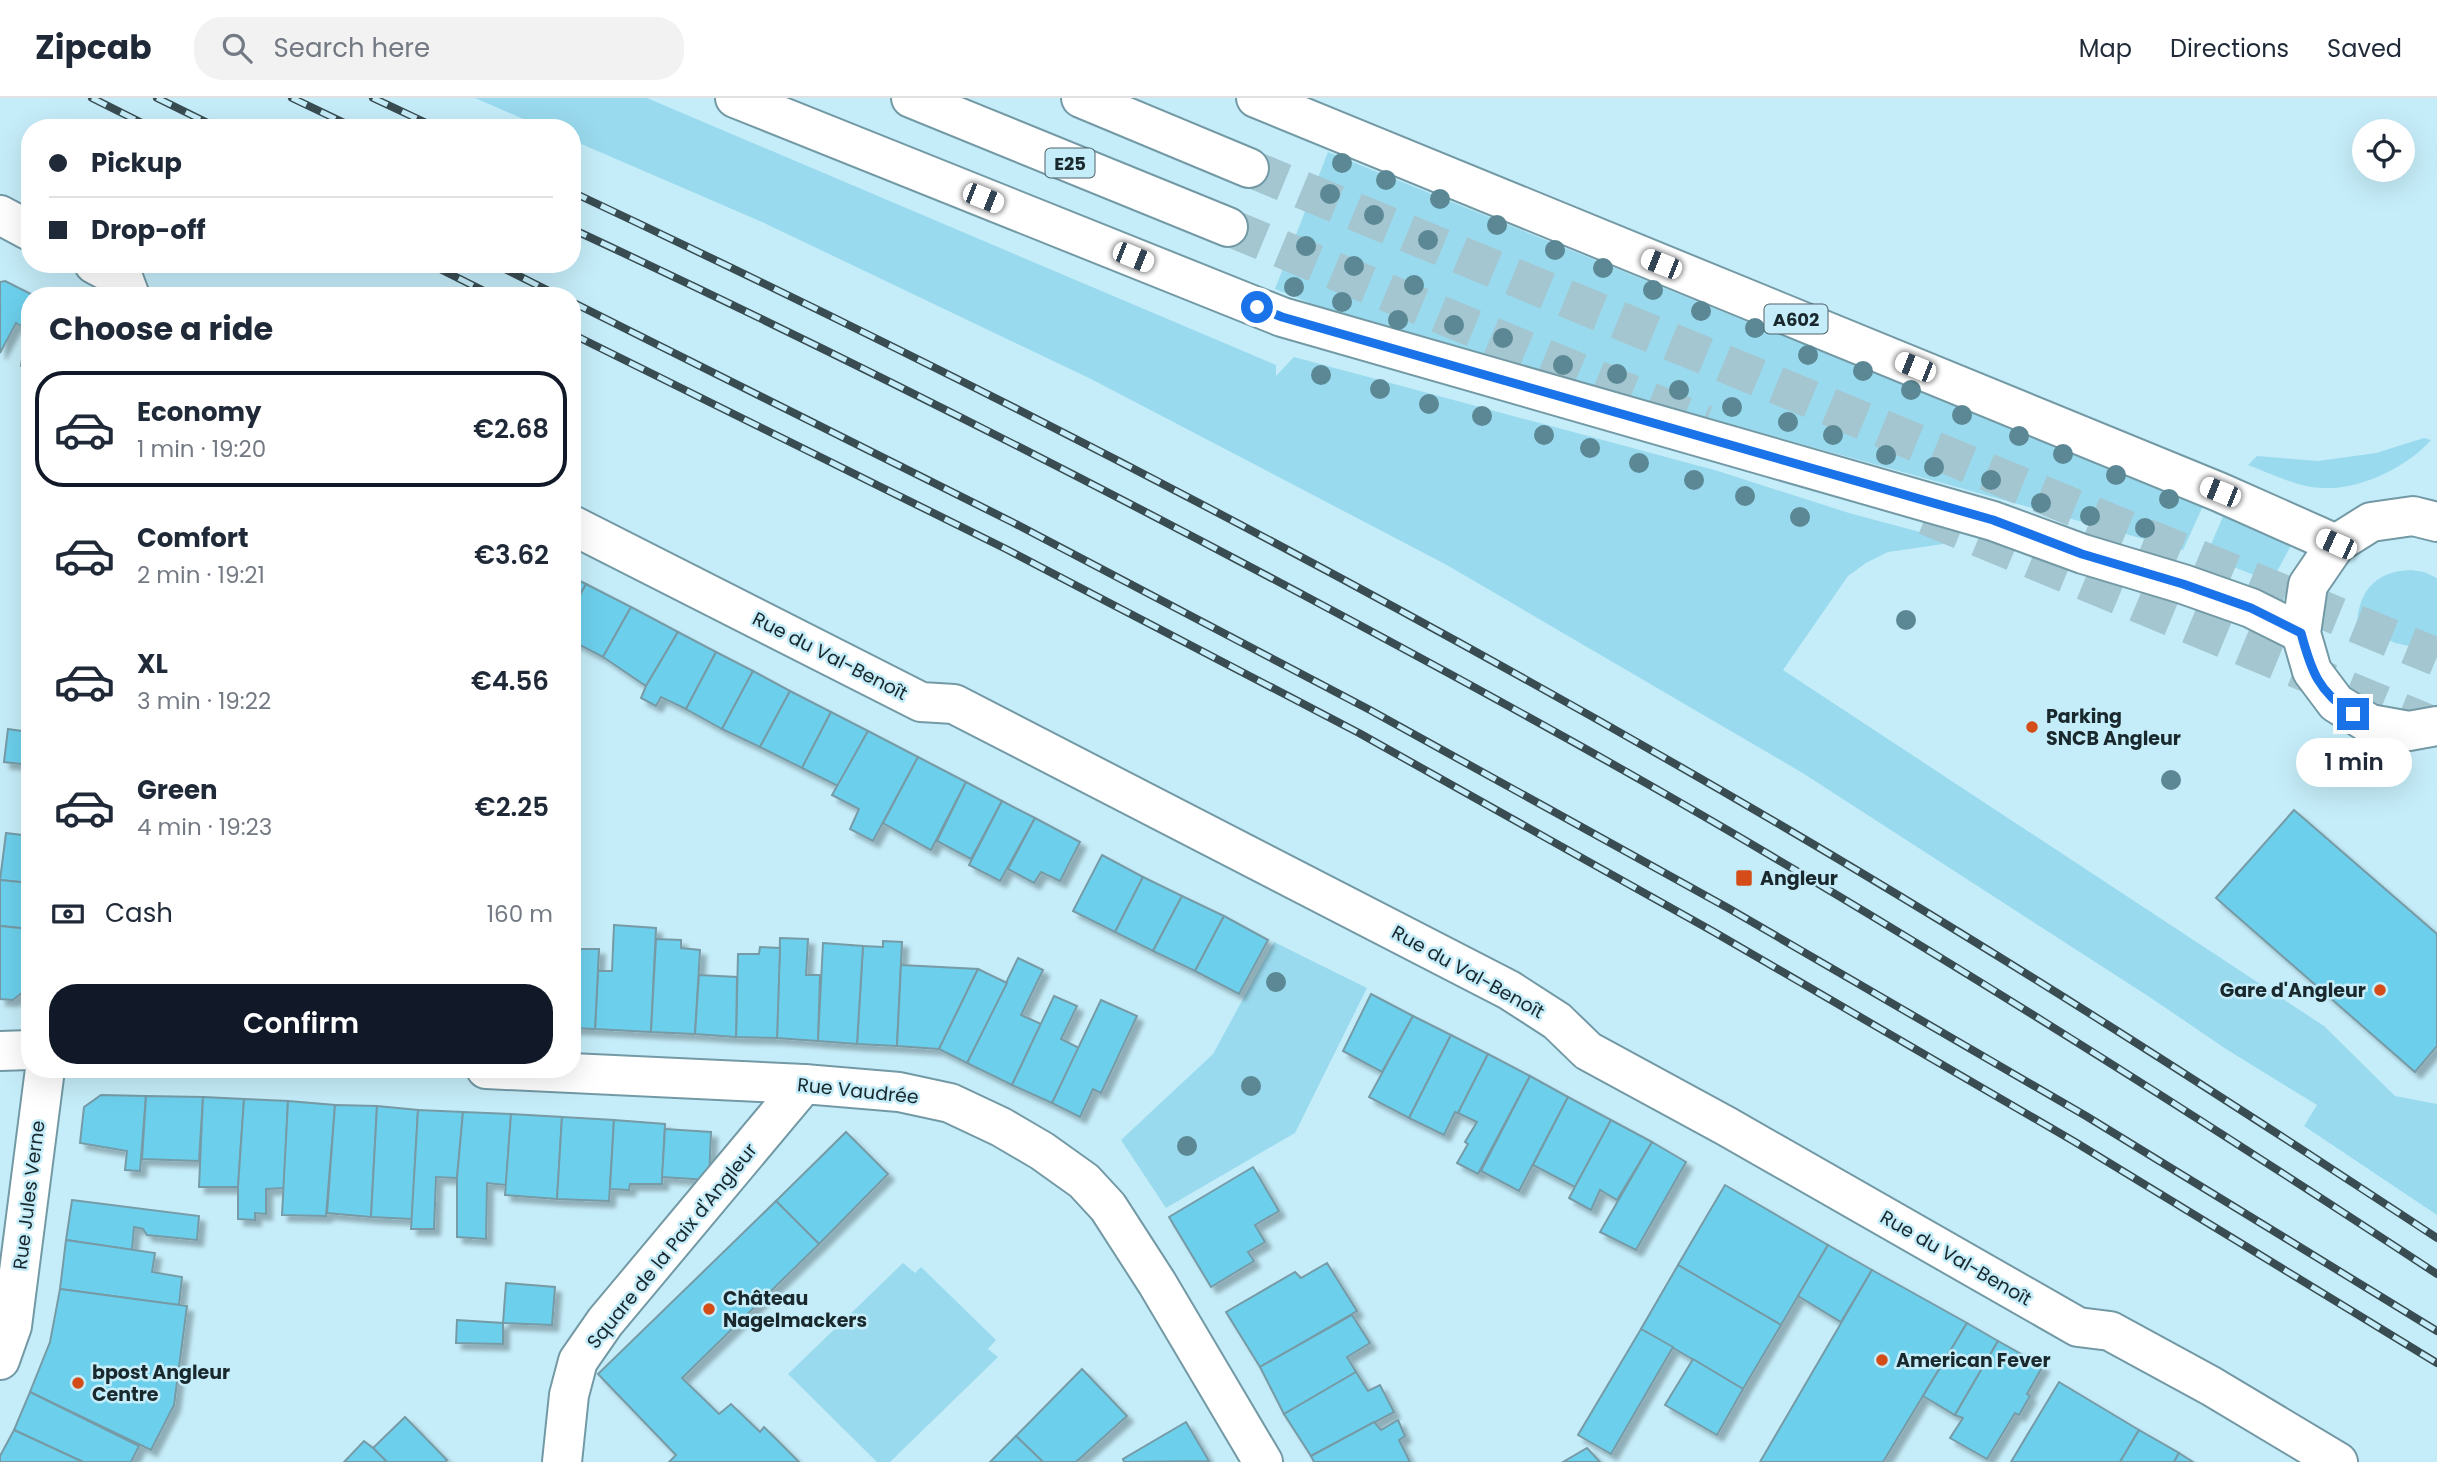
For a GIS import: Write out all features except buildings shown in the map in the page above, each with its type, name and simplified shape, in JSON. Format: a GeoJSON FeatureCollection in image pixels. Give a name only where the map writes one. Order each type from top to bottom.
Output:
{"type":"FeatureCollection","features":[{"type":"Feature","properties":{"kind":"main road"},"geometry":{"type":"LineString","coordinates":[[735,98],[1282,317],[1993,520],[2082,554],[2183,584],[2251,608],[2301,633]]}},
{"type":"Feature","properties":{"kind":"main road","name":"E25"},"geometry":{"type":"LineString","coordinates":[[911,98],[1228,227]]}},
{"type":"Feature","properties":{"kind":"main road"},"geometry":{"type":"LineString","coordinates":[[1081,98],[1249,168]]}},
{"type":"Feature","properties":{"kind":"main road","name":"A602"},"geometry":{"type":"LineString","coordinates":[[1256,98],[2220,492],[2336,544]]}},
{"type":"Feature","properties":{"kind":"main road"},"geometry":{"type":"LineString","coordinates":[[0,215],[21,226]]}},
{"type":"Feature","properties":{"kind":"main road"},"geometry":{"type":"LineString","coordinates":[[111,273],[124,280],[127,287]]}},
{"type":"Feature","properties":{"kind":"main road"},"geometry":{"type":"LineString","coordinates":[[2437,522],[2413,516],[2371,522],[2336,544],[2308,585],[2301,633],[2312,671],[2336,703],[2370,724],[2409,731],[2437,726]]}},
{"type":"Feature","properties":{"kind":"main road","name":"Rue du Val-Benoît"},"geometry":{"type":"LineString","coordinates":[[581,530],[921,702],[954,704],[1508,990],[1557,1021],[1588,1051],[1726,1126],[2078,1328],[2110,1331],[2211,1386],[2338,1462]]}},
{"type":"Feature","properties":{"kind":"main road"},"geometry":{"type":"LineString","coordinates":[[0,1051],[21,1050]]}},
{"type":"Feature","properties":{"kind":"main road","name":"Rue Vaudrée"},"geometry":{"type":"LineString","coordinates":[[581,1073],[804,1084],[899,1092],[950,1103],[1001,1127],[1042,1151],[1084,1181],[1108,1207],[1157,1283],[1263,1462]]}},
{"type":"Feature","properties":{"kind":"main road","name":"Rue Jules Verne"},"geometry":{"type":"LineString","coordinates":[[0,1360],[12,1326],[45,1078]]}},
{"type":"Feature","properties":{"kind":"main road","name":"Square de la Paix d'Angleur"},"geometry":{"type":"LineString","coordinates":[[562,1462],[569,1395],[578,1361],[605,1322],[804,1084]]}},
{"type":"Feature","properties":{"kind":"shaded area"},"geometry":{"type":"Polygon","coordinates":[[[475,98],[647,98],[1276,365],[1276,376],[1294,357],[1718,471],[1849,513],[1957,542],[1888,552],[1848,576],[1783,670],[2324,1026],[2395,1096],[2437,1104],[2437,1215],[2304,1126],[2317,1105],[2226,1049],[1801,772],[1445,564],[1091,379],[762,222],[581,144],[581,119],[523,119],[475,98]]]}},
{"type":"Feature","properties":{"kind":"shaded area"},"geometry":{"type":"Polygon","coordinates":[[[1328,152],[2203,506],[2183,550],[1399,332],[1312,304],[1275,289],[1328,152]]]}},
{"type":"Feature","properties":{"kind":"shaded area"},"geometry":{"type":"Polygon","coordinates":[[[2424,438],[2431,440],[2396,468],[2367,481],[2337,488],[2303,485],[2248,465],[2257,456],[2318,461],[2376,453],[2424,438]]]}},
{"type":"Feature","properties":{"kind":"shaded area"},"geometry":{"type":"Polygon","coordinates":[[[2224,514],[2295,538],[2274,577],[2274,583],[2206,556],[2224,514]]]}},
{"type":"Feature","properties":{"kind":"shaded area"},"geometry":{"type":"Polygon","coordinates":[[[2411,570],[2437,578],[2437,652],[2395,643],[2366,629],[2357,629],[2360,605],[2370,586],[2387,575],[2411,570]]]}},
{"type":"Feature","properties":{"kind":"shaded area"},"geometry":{"type":"Polygon","coordinates":[[[1274,942],[1367,988],[1295,1133],[1166,1208],[1121,1140],[1213,1054],[1274,942]]]}},
{"type":"Feature","properties":{"kind":"shaded area"},"geometry":{"type":"Polygon","coordinates":[[[903,1263],[915,1273],[921,1267],[996,1340],[988,1349],[998,1357],[890,1462],[877,1462],[788,1374],[903,1263]]]}},
{"type":"Feature","properties":{"kind":"tunnel"},"geometry":{"type":"LineString","coordinates":[[1249,168],[2437,657]]}},
{"type":"Feature","properties":{"kind":"tunnel"},"geometry":{"type":"LineString","coordinates":[[1228,227],[1705,424]]}},
{"type":"Feature","properties":{"kind":"tunnel"},"geometry":{"type":"LineString","coordinates":[[1926,516],[2437,727]]}},
{"type":"Feature","properties":{"kind":"railway"},"geometry":{"type":"LineString","coordinates":[[92,98],[134,119]]}},
{"type":"Feature","properties":{"kind":"railway"},"geometry":{"type":"LineString","coordinates":[[157,98],[200,119]]}},
{"type":"Feature","properties":{"kind":"railway"},"geometry":{"type":"LineString","coordinates":[[292,98],[336,119]]}},
{"type":"Feature","properties":{"kind":"railway"},"geometry":{"type":"LineString","coordinates":[[373,98],[418,119]]}},
{"type":"Feature","properties":{"kind":"railway"},"geometry":{"type":"LineString","coordinates":[[581,196],[877,339],[1179,492],[1625,735],[2024,972],[2437,1238]]}},
{"type":"Feature","properties":{"kind":"railway"},"geometry":{"type":"LineString","coordinates":[[581,233],[762,319],[1043,459],[1322,605],[1599,756],[1849,902],[2018,1006],[2437,1274]]}},
{"type":"Feature","properties":{"kind":"railway"},"geometry":{"type":"LineString","coordinates":[[448,273],[476,287]]}},
{"type":"Feature","properties":{"kind":"railway"},"geometry":{"type":"LineString","coordinates":[[513,273],[541,287]]}},
{"type":"Feature","properties":{"kind":"railway"},"geometry":{"type":"LineString","coordinates":[[581,306],[1012,522],[1370,710],[1728,908],[2086,1116],[2437,1331]]}},
{"type":"Feature","properties":{"kind":"railway"},"geometry":{"type":"LineString","coordinates":[[581,338],[1006,549],[1359,733],[1714,932],[2075,1142],[2437,1363]]}},
{"type":"Feature","properties":{"kind":"place","name":"Parking SNCB Angleur"},"geometry":{"type":"Point","coordinates":[2032,727]}},
{"type":"Feature","properties":{"kind":"place","name":"Angleur"},"geometry":{"type":"Point","coordinates":[1744,878]}},
{"type":"Feature","properties":{"kind":"place","name":"Gare d'Angleur"},"geometry":{"type":"Point","coordinates":[2380,990]}},
{"type":"Feature","properties":{"kind":"place","name":"Château Nagelmackers"},"geometry":{"type":"Point","coordinates":[709,1309]}},
{"type":"Feature","properties":{"kind":"place","name":"American Fever"},"geometry":{"type":"Point","coordinates":[1882,1360]}},
{"type":"Feature","properties":{"kind":"place","name":"bpost Angleur Centre"},"geometry":{"type":"Point","coordinates":[78,1383]}},
{"type":"Feature","properties":{"kind":"route"},"geometry":{"type":"LineString","coordinates":[[1257,307],[1282,317],[1993,520],[2082,554],[2183,584],[2251,608],[2301,633],[2312,671],[2336,703],[2353,714]]}}]}
